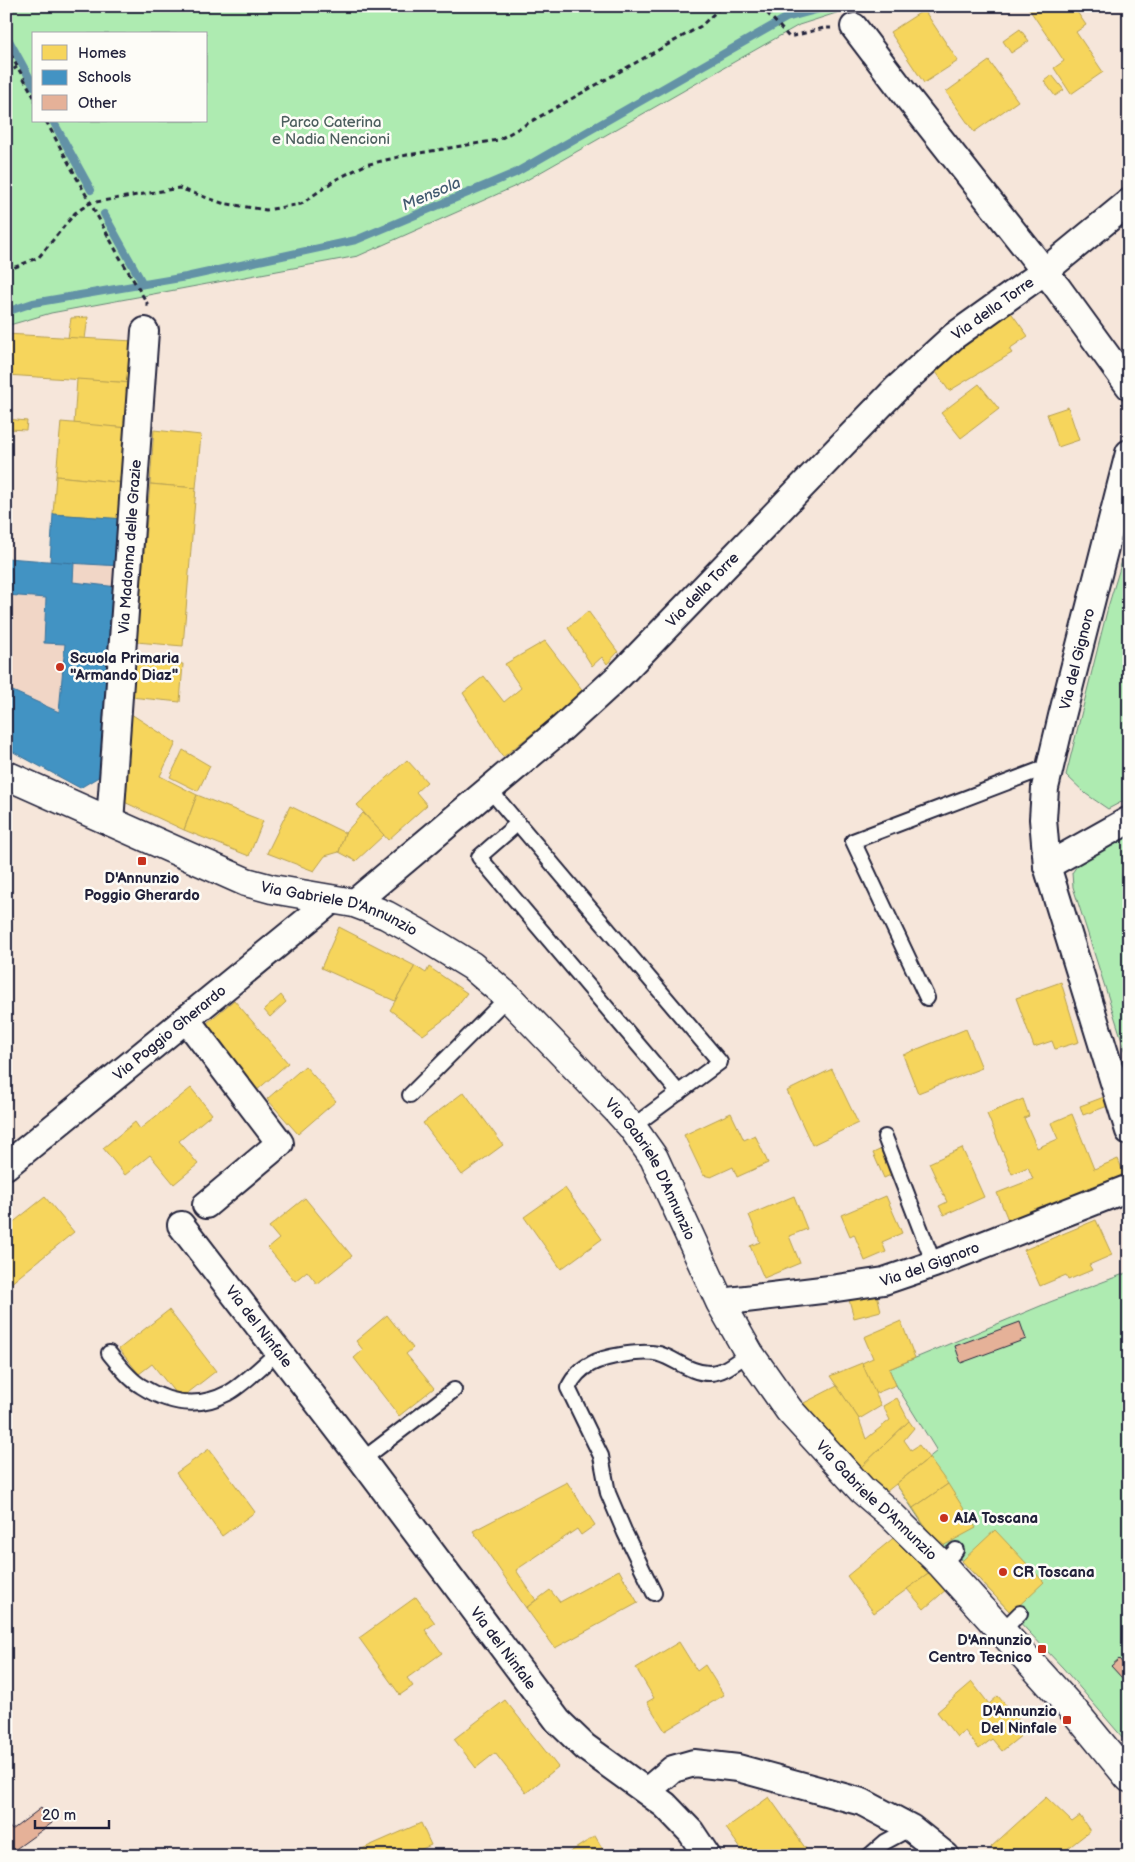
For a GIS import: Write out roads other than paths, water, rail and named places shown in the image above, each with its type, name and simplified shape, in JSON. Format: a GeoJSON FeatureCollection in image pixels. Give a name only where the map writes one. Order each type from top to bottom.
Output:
{"type":"FeatureCollection","features":[{"type":"Feature","properties":{"kind":"street","name":"Via della Torre"},"geometry":{"type":"LineString","coordinates":[[854,27],[1045,271]]}},
{"type":"Feature","properties":{"kind":"street","name":"Via della Torre"},"geometry":{"type":"LineString","coordinates":[[343,902],[489,789],[561,729],[619,676],[897,388],[954,336],[1045,271],[1129,202]]}},
{"type":"Feature","properties":{"kind":"street"},"geometry":{"type":"LineString","coordinates":[[1045,271],[1129,386]]}},
{"type":"Feature","properties":{"kind":"street","name":"Via Madonna delle Grazie"},"geometry":{"type":"LineString","coordinates":[[110,822],[145,331]]}},
{"type":"Feature","properties":{"kind":"street","name":"Via del Gignoro"},"geometry":{"type":"LineString","coordinates":[[1129,454],[1043,799],[1047,866],[1129,1131]]}},
{"type":"Feature","properties":{"kind":"street","name":"Via Gabriele D'Annunzio"},"geometry":{"type":"LineString","coordinates":[[6,775],[246,882],[272,889],[343,902],[386,915],[416,931],[472,966],[508,997],[577,1066],[632,1127],[661,1171],[720,1302],[750,1353],[789,1410],[828,1455],[862,1490],[890,1514],[949,1558],[1010,1622],[1075,1712],[1128,1774]]}},
{"type":"Feature","properties":{"kind":"street"},"geometry":{"type":"LineString","coordinates":[[1047,866],[1129,820]]}},
{"type":"Feature","properties":{"kind":"street","name":"Via Poggio Gherardo"},"geometry":{"type":"LineString","coordinates":[[6,1166],[186,1019],[343,902]]}},
{"type":"Feature","properties":{"kind":"street"},"geometry":{"type":"LineString","coordinates":[[186,1019],[280,1143],[206,1204]]}},
{"type":"Feature","properties":{"kind":"street","name":"Via del Gignoro"},"geometry":{"type":"LineString","coordinates":[[720,1302],[884,1281],[934,1264],[1129,1188]]}},
{"type":"Feature","properties":{"kind":"street","name":"Via del Ninfale"},"geometry":{"type":"LineString","coordinates":[[182,1225],[558,1720],[585,1747],[647,1790],[678,1817],[707,1856]]}},
{"type":"Feature","properties":{"kind":"street"},"geometry":{"type":"LineString","coordinates":[[647,1790],[673,1769],[694,1763],[738,1768],[862,1802],[911,1828],[946,1856]]}},
{"type":"Feature","properties":{"kind":"lane"},"geometry":{"type":"LineString","coordinates":[[927,998],[853,841],[1050,766]]}},
{"type":"Feature","properties":{"kind":"lane"},"geometry":{"type":"LineString","coordinates":[[489,789],[720,1062],[632,1127]]}},
{"type":"Feature","properties":{"kind":"lane"},"geometry":{"type":"LineString","coordinates":[[518,823],[479,857],[679,1093]]}},
{"type":"Feature","properties":{"kind":"lane"},"geometry":{"type":"LineString","coordinates":[[410,1095],[508,997]]}},
{"type":"Feature","properties":{"kind":"lane"},"geometry":{"type":"LineString","coordinates":[[885,1137],[934,1264]]}},
{"type":"Feature","properties":{"kind":"lane"},"geometry":{"type":"LineString","coordinates":[[108,1353],[140,1386],[164,1397],[189,1404],[208,1402],[230,1392],[278,1352]]}},
{"type":"Feature","properties":{"kind":"lane"},"geometry":{"type":"LineString","coordinates":[[654,1593],[608,1493],[601,1456],[568,1388],[574,1376],[591,1364],[625,1354],[658,1354],[691,1369],[709,1373],[724,1370],[750,1353]]}},
{"type":"Feature","properties":{"kind":"lane"},"geometry":{"type":"LineString","coordinates":[[362,1460],[454,1390]]}},
{"type":"Feature","properties":{"kind":"lane"},"geometry":{"type":"LineString","coordinates":[[869,1856],[885,1842],[911,1828]]}},
{"type":"Feature","properties":{"kind":"waterway","name":"Mensola"},"geometry":{"type":"LineString","coordinates":[[6,312],[33,303],[186,277],[356,240],[515,173],[786,18],[831,6]]}},
{"type":"Feature","properties":{"kind":"waterway"},"geometry":{"type":"LineString","coordinates":[[6,35],[32,82]]}},
{"type":"Feature","properties":{"kind":"waterway"},"geometry":{"type":"LineString","coordinates":[[54,122],[91,190]]}},
{"type":"Feature","properties":{"kind":"waterway"},"geometry":{"type":"LineString","coordinates":[[104,214],[143,284]]}},
{"type":"Feature","properties":{"kind":"place","name":"Scuola Primaria \"Armando Diaz\""},"geometry":{"type":"Point","coordinates":[60,667]}},
{"type":"Feature","properties":{"kind":"place","name":"D'Annunzio Poggio Gherardo"},"geometry":{"type":"Point","coordinates":[142,861]}},
{"type":"Feature","properties":{"kind":"place","name":"AIA Toscana"},"geometry":{"type":"Point","coordinates":[944,1518]}},
{"type":"Feature","properties":{"kind":"place","name":"CR Toscana"},"geometry":{"type":"Point","coordinates":[1003,1572]}},
{"type":"Feature","properties":{"kind":"place","name":"D'Annunzio Centro Tecnico"},"geometry":{"type":"Point","coordinates":[1042,1649]}},
{"type":"Feature","properties":{"kind":"place","name":"D'Annunzio Del Ninfale"},"geometry":{"type":"Point","coordinates":[1067,1720]}},
{"type":"Feature","properties":{"kind":"park label","name":"Parco Caterina e Nadia Nencioni"},"geometry":{"type":"Point","coordinates":[331,130]}}]}
